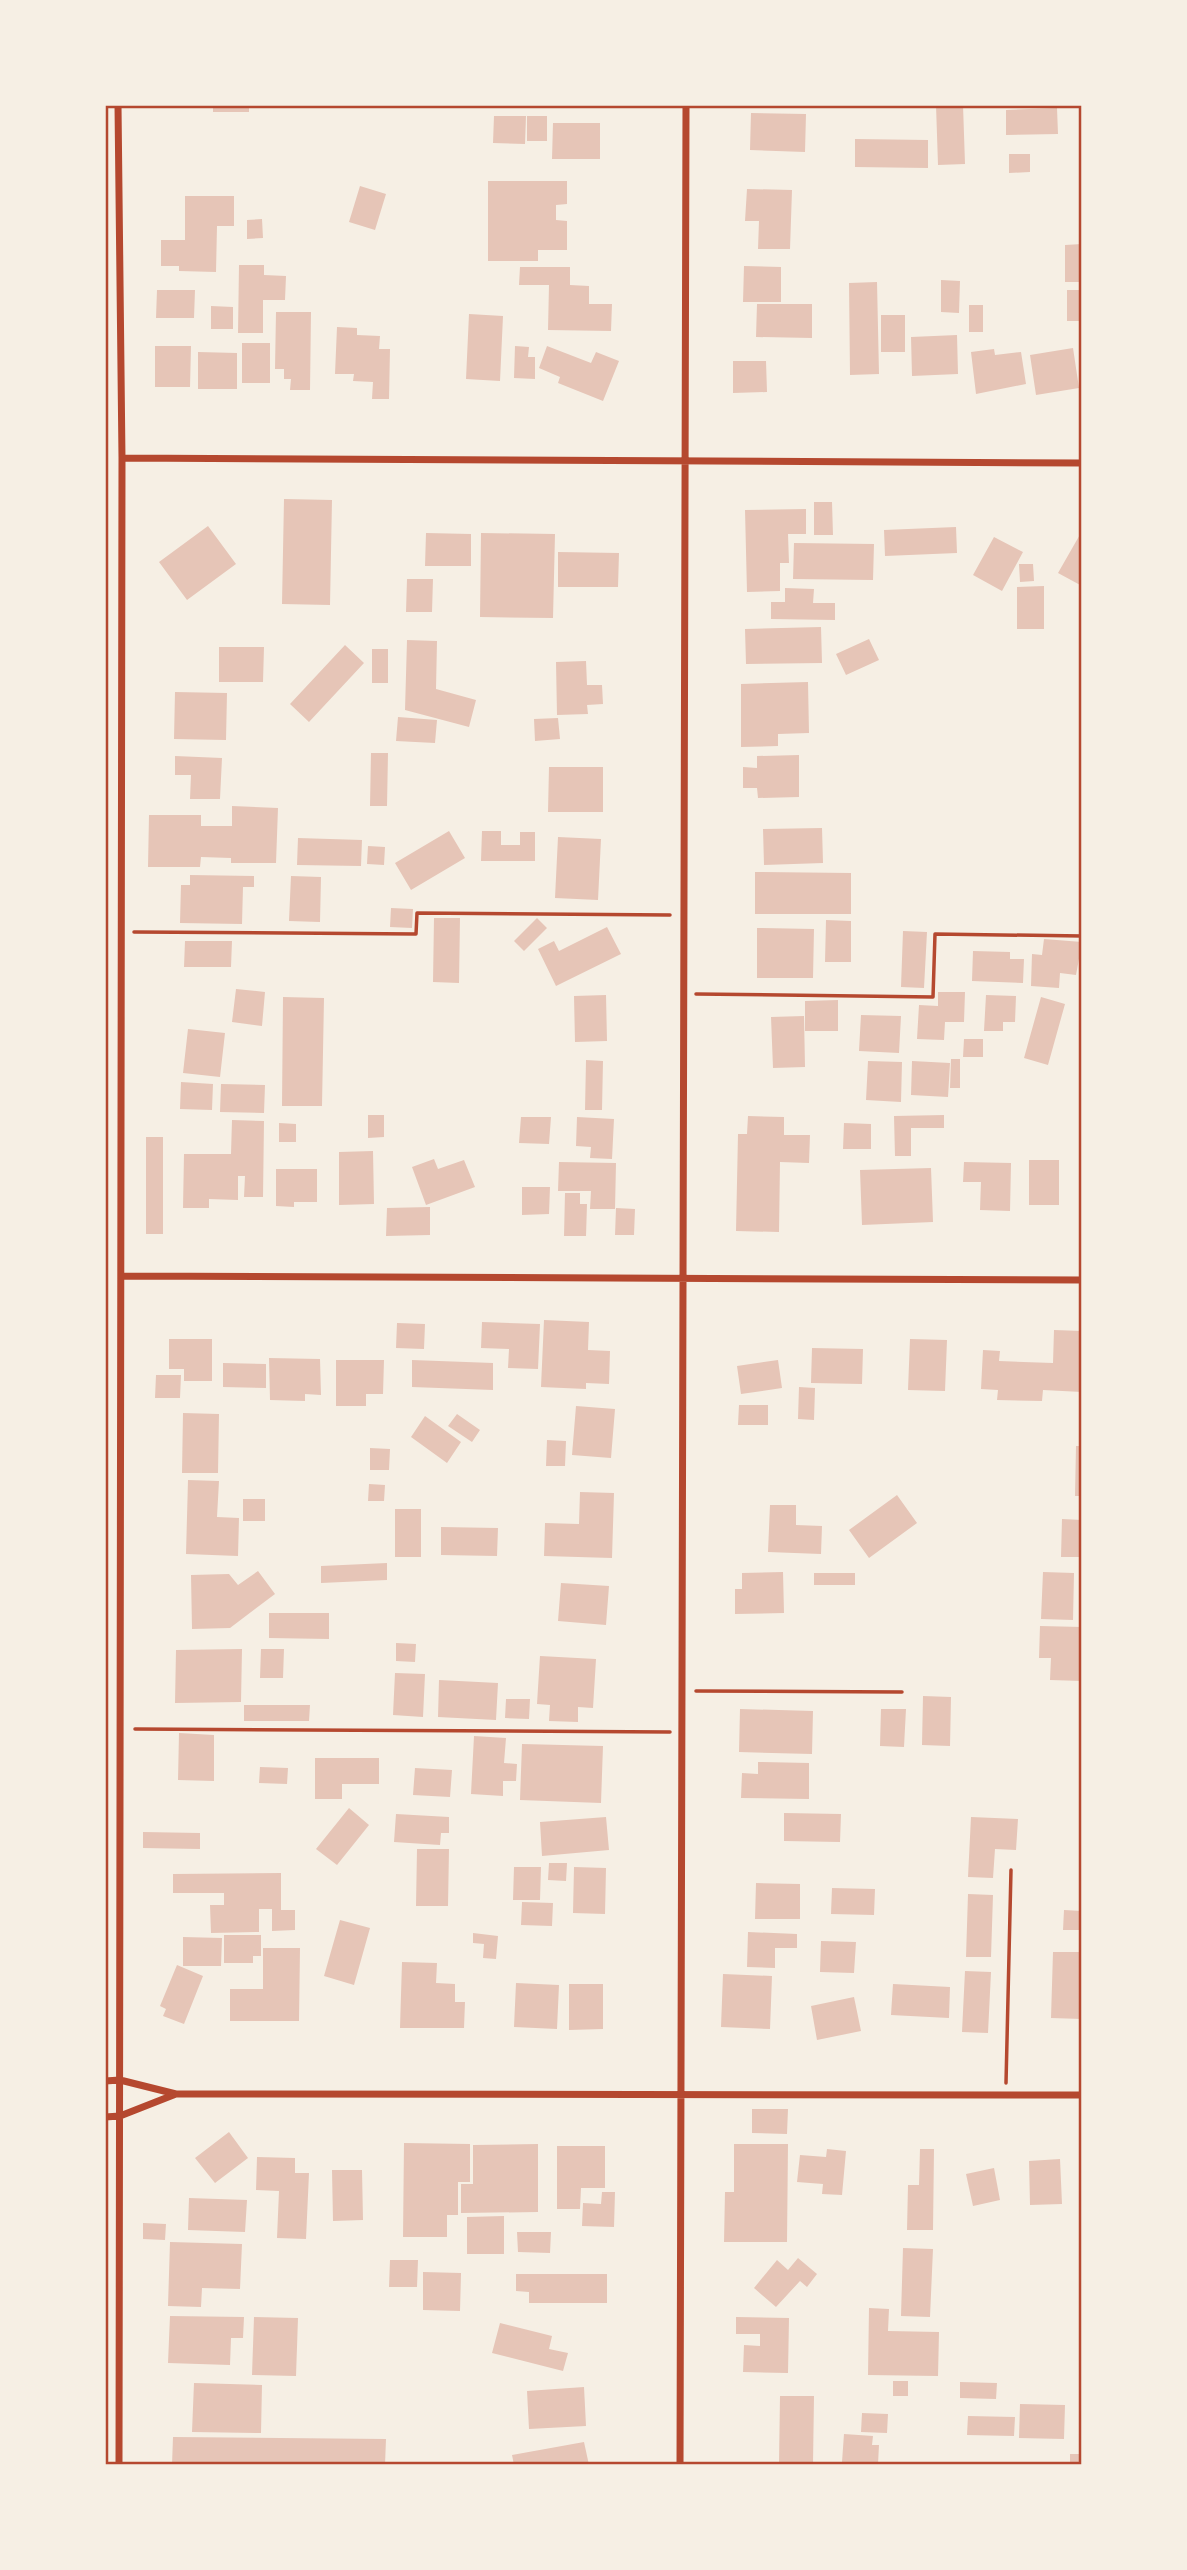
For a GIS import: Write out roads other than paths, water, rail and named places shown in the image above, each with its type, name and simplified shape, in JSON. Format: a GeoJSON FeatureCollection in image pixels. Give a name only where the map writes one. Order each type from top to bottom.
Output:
{"type":"FeatureCollection","features":[{"type":"Feature","properties":{"kind":"street"},"geometry":{"type":"LineString","coordinates":[[118,105],[122,458],[120,2465]]}},
{"type":"Feature","properties":{"kind":"street"},"geometry":{"type":"LineString","coordinates":[[680,2465],[684,1691],[685,915],[682,462],[685,105]]}},
{"type":"Feature","properties":{"kind":"street"},"geometry":{"type":"LineString","coordinates":[[122,458],[1082,463]]}},
{"type":"Feature","properties":{"kind":"street"},"geometry":{"type":"LineString","coordinates":[[122,1276],[1082,1280]]}},
{"type":"Feature","properties":{"kind":"street"},"geometry":{"type":"LineString","coordinates":[[105,2081],[120,2080],[176,2094],[1082,2095]]}},
{"type":"Feature","properties":{"kind":"street"},"geometry":{"type":"LineString","coordinates":[[105,2117],[120,2116],[176,2094]]}}]}
